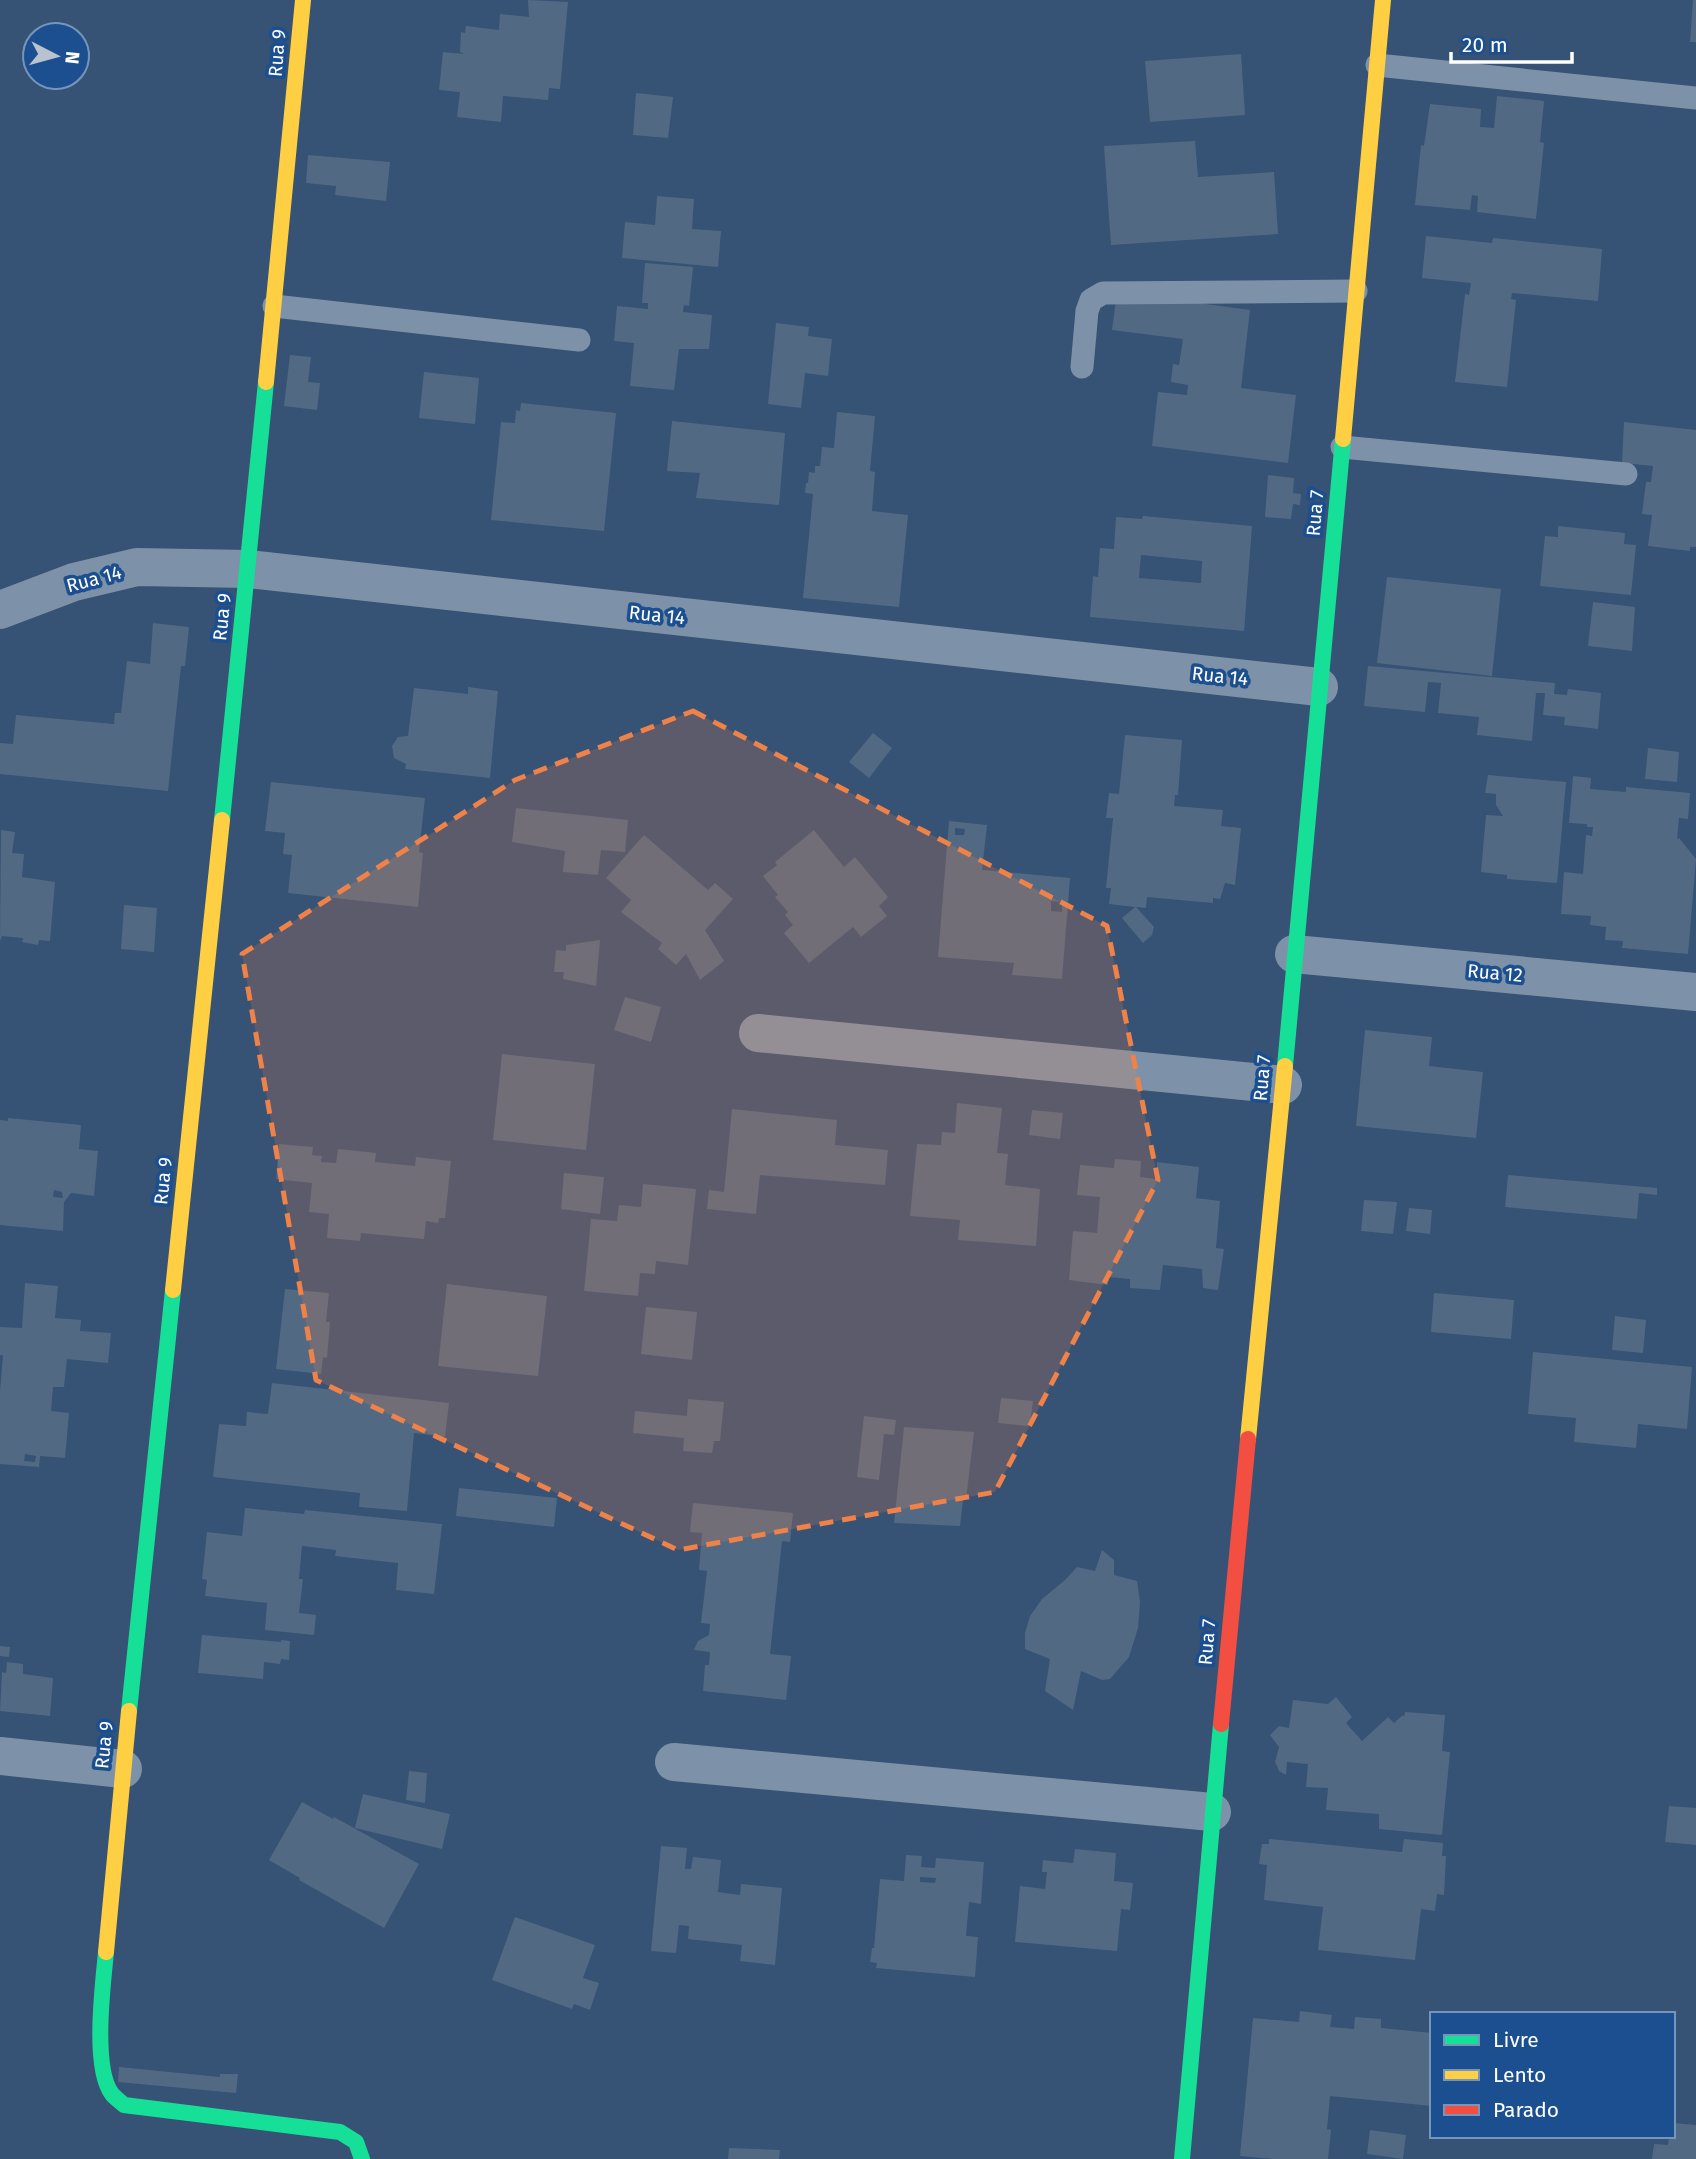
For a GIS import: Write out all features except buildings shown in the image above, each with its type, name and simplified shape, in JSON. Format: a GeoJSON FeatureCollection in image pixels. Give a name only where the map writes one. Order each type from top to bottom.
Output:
{"type":"FeatureCollection","features":[{"type":"Feature","properties":{"kind":"street","name":"Rua 9"},"geometry":{"type":"LineString","coordinates":[[303,0],[248,569],[123,1769],[102,2006],[102,2060],[111,2092],[124,2105],[340,2132],[352,2137],[360,2145],[362,2159]]}},
{"type":"Feature","properties":{"kind":"street","name":"Rua 7"},"geometry":{"type":"LineString","coordinates":[[1182,2159],[1212,1812],[1283,1085],[1383,0]]}},
{"type":"Feature","properties":{"kind":"street","name":"Rua 14"},"geometry":{"type":"LineString","coordinates":[[0,610],[74,582],[137,567],[248,569],[1319,687]]}},
{"type":"Feature","properties":{"kind":"street","name":"Rua 12"},"geometry":{"type":"LineString","coordinates":[[1294,954],[1696,992]]}},
{"type":"Feature","properties":{"kind":"street"},"geometry":{"type":"LineString","coordinates":[[758,1033],[1283,1085]]}},
{"type":"Feature","properties":{"kind":"street"},"geometry":{"type":"LineString","coordinates":[[0,1756],[123,1769]]}},
{"type":"Feature","properties":{"kind":"street"},"geometry":{"type":"LineString","coordinates":[[674,1762],[1212,1812]]}},
{"type":"Feature","properties":{"kind":"lane"},"geometry":{"type":"LineString","coordinates":[[1377,65],[1696,98]]}},
{"type":"Feature","properties":{"kind":"lane"},"geometry":{"type":"LineString","coordinates":[[1082,366],[1087,310],[1091,300],[1103,293],[1356,291]]}},
{"type":"Feature","properties":{"kind":"lane"},"geometry":{"type":"LineString","coordinates":[[274,306],[579,340]]}},
{"type":"Feature","properties":{"kind":"lane"},"geometry":{"type":"LineString","coordinates":[[1342,447],[1626,474]]}},
{"type":"Feature","properties":{"kind":"highlighted area"},"geometry":{"type":"Polygon","coordinates":[[[693,711],[1107,926],[1158,1180],[995,1492],[678,1550],[316,1380],[242,954],[515,780],[693,711]]]}},
{"type":"Feature","properties":{"kind":"traffic: fast"},"geometry":{"type":"LineString","coordinates":[[222,820],[266,382]]}},
{"type":"Feature","properties":{"kind":"traffic: fast"},"geometry":{"type":"LineString","coordinates":[[1285,1066],[1343,439]]}},
{"type":"Feature","properties":{"kind":"traffic: fast"},"geometry":{"type":"LineString","coordinates":[[129,1711],[173,1290]]}},
{"type":"Feature","properties":{"kind":"traffic: fast"},"geometry":{"type":"LineString","coordinates":[[1182,2159],[1221,1724]]}},
{"type":"Feature","properties":{"kind":"traffic: fast"},"geometry":{"type":"LineString","coordinates":[[106,1952],[100,2025],[102,2065],[112,2094],[124,2105],[340,2132],[356,2142],[362,2159]]}},
{"type":"Feature","properties":{"kind":"traffic: slow"},"geometry":{"type":"LineString","coordinates":[[266,382],[303,0]]}},
{"type":"Feature","properties":{"kind":"traffic: slow"},"geometry":{"type":"LineString","coordinates":[[1343,439],[1383,0]]}},
{"type":"Feature","properties":{"kind":"traffic: slow"},"geometry":{"type":"LineString","coordinates":[[173,1290],[222,820]]}},
{"type":"Feature","properties":{"kind":"traffic: slow"},"geometry":{"type":"LineString","coordinates":[[1248,1439],[1285,1066]]}},
{"type":"Feature","properties":{"kind":"traffic: slow"},"geometry":{"type":"LineString","coordinates":[[106,1952],[129,1711]]}},
{"type":"Feature","properties":{"kind":"traffic: jam"},"geometry":{"type":"LineString","coordinates":[[1221,1724],[1248,1439]]}}]}
